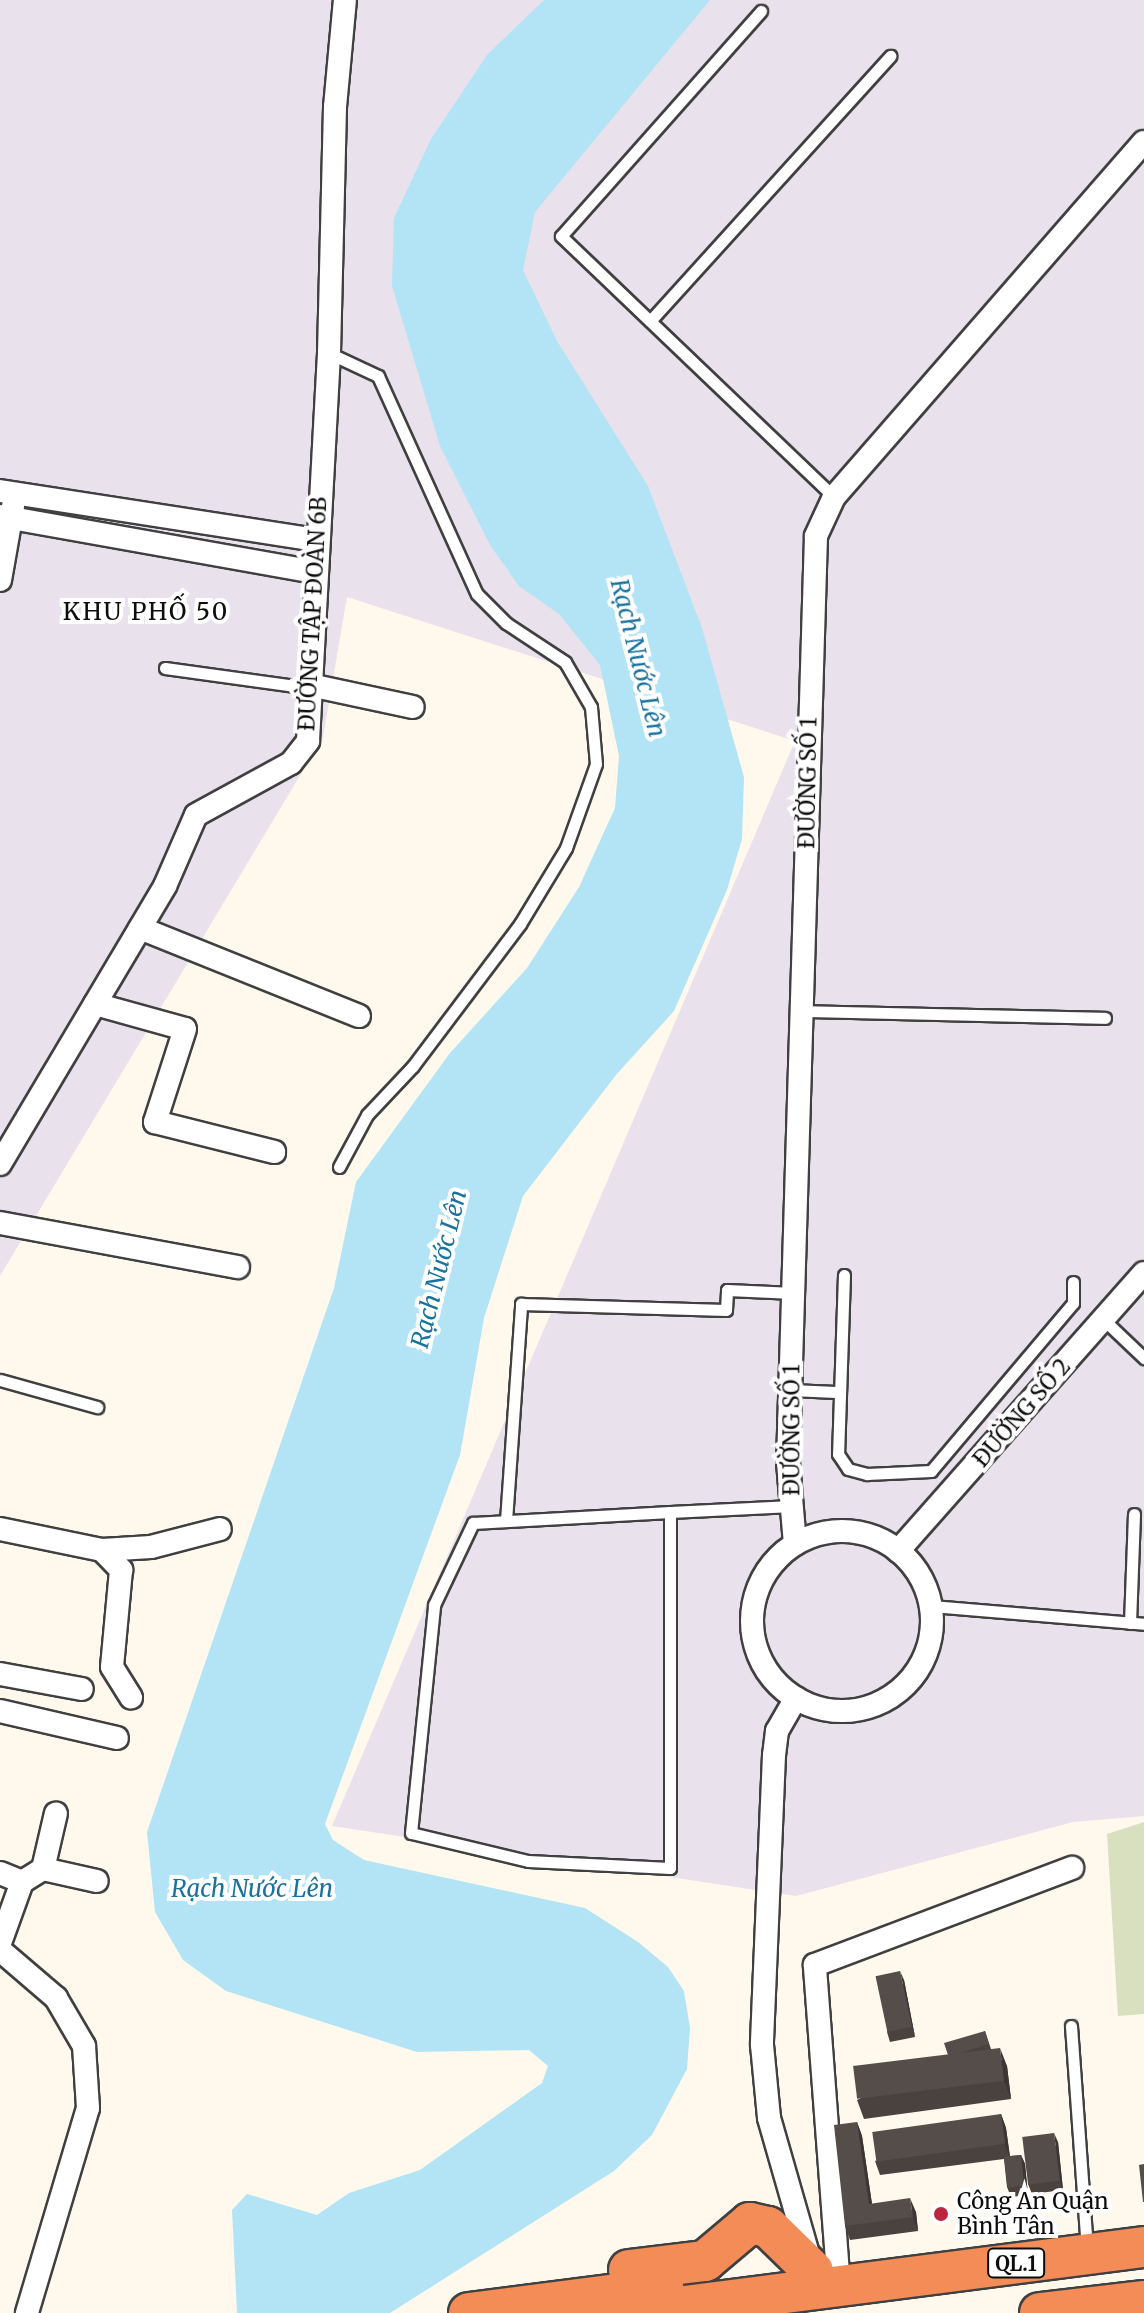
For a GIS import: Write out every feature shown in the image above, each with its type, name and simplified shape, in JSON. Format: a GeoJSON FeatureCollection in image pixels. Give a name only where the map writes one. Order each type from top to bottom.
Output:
{"type":"FeatureCollection","features":[{"type":"Feature","properties":{"kind":"highway"},"geometry":{"type":"LineString","coordinates":[[458,2313],[477,2289],[501,2281],[693,2265],[713,2257],[750,2223],[768,2227],[822,2286]]}},
{"type":"Feature","properties":{"kind":"highway","name":"QL.1"},"geometry":{"type":"LineString","coordinates":[[822,2286],[1144,2247]]}},
{"type":"Feature","properties":{"kind":"highway","name":"QL.1"},"geometry":{"type":"LineString","coordinates":[[469,2313],[737,2289],[1144,2275]]}},
{"type":"Feature","properties":{"kind":"highway","name":"QL.1"},"geometry":{"type":"LineString","coordinates":[[630,2313],[737,2289]]}},
{"type":"Feature","properties":{"kind":"highway"},"geometry":{"type":"LineString","coordinates":[[1040,2313],[1144,2301]]}},
{"type":"Feature","properties":{"kind":"street","name":"ĐƯỜNG TẬP ĐOÀN 6B"},"geometry":{"type":"LineString","coordinates":[[0,1164],[140,928],[196,815],[291,763],[308,741],[315,540],[329,353],[335,107],[345,0]]}},
{"type":"Feature","properties":{"kind":"street","name":"ĐƯỜNG SỐ 1"},"geometry":{"type":"LineString","coordinates":[[795,1544],[791,1390],[816,536],[834,497],[1144,142]]}},
{"type":"Feature","properties":{"kind":"street"},"geometry":{"type":"LineString","coordinates":[[0,580],[7,492],[315,540]]}},
{"type":"Feature","properties":{"kind":"street"},"geometry":{"type":"LineString","coordinates":[[6,517],[314,572]]}},
{"type":"Feature","properties":{"kind":"street"},"geometry":{"type":"LineString","coordinates":[[310,686],[413,707]]}},
{"type":"Feature","properties":{"kind":"street"},"geometry":{"type":"LineString","coordinates":[[140,928],[359,1016]]}},
{"type":"Feature","properties":{"kind":"street"},"geometry":{"type":"LineString","coordinates":[[95,1004],[185,1029],[155,1122],[274,1152]]}},
{"type":"Feature","properties":{"kind":"street"},"geometry":{"type":"LineString","coordinates":[[0,1223],[238,1267]]}},
{"type":"Feature","properties":{"kind":"street","name":"ĐƯỜNG SỐ 2"},"geometry":{"type":"LineString","coordinates":[[898,1551],[1144,1273]]}},
{"type":"Feature","properties":{"kind":"street"},"geometry":{"type":"LineString","coordinates":[[0,1529],[102,1550],[151,1547],[220,1529]]}},
{"type":"Feature","properties":{"kind":"street"},"geometry":{"type":"LineString","coordinates":[[831,1531],[851,1531],[898,1551],[916,1570],[931,1606],[932,1625],[922,1663],[897,1693],[881,1703],[843,1712],[796,1698],[763,1664],[752,1627],[758,1588],[779,1556],[795,1544],[831,1531]]}},
{"type":"Feature","properties":{"kind":"street"},"geometry":{"type":"LineString","coordinates":[[102,1550],[121,1570],[112,1667],[131,1698]]}},
{"type":"Feature","properties":{"kind":"street"},"geometry":{"type":"LineString","coordinates":[[0,1674],[82,1689]]}},
{"type":"Feature","properties":{"kind":"street"},"geometry":{"type":"LineString","coordinates":[[796,1698],[777,1731],[774,1755],[762,2045],[769,2118],[822,2286]]}},
{"type":"Feature","properties":{"kind":"street"},"geometry":{"type":"LineString","coordinates":[[0,1711],[117,1738]]}},
{"type":"Feature","properties":{"kind":"street"},"geometry":{"type":"LineString","coordinates":[[43,1869],[56,1813]]}},
{"type":"Feature","properties":{"kind":"street"},"geometry":{"type":"LineString","coordinates":[[822,2286],[815,1965],[1072,1868]]}},
{"type":"Feature","properties":{"kind":"street"},"geometry":{"type":"LineString","coordinates":[[0,1943],[22,1882],[43,1869],[97,1881]]}},
{"type":"Feature","properties":{"kind":"street"},"geometry":{"type":"LineString","coordinates":[[0,1873],[22,1882]]}},
{"type":"Feature","properties":{"kind":"street"},"geometry":{"type":"LineString","coordinates":[[0,1950],[56,1998],[84,2046],[88,2108],[27,2313]]}},
{"type":"Feature","properties":{"kind":"lane"},"geometry":{"type":"LineString","coordinates":[[761,11],[561,236],[834,497]]}},
{"type":"Feature","properties":{"kind":"lane"},"geometry":{"type":"LineString","coordinates":[[650,321],[890,56]]}},
{"type":"Feature","properties":{"kind":"lane"},"geometry":{"type":"LineString","coordinates":[[329,353],[378,376],[477,594],[506,623],[565,662],[591,707],[596,764],[566,848],[520,924],[413,1066],[367,1115],[339,1167]]}},
{"type":"Feature","properties":{"kind":"lane"},"geometry":{"type":"LineString","coordinates":[[165,668],[310,686]]}},
{"type":"Feature","properties":{"kind":"lane"},"geometry":{"type":"LineString","coordinates":[[802,1011],[1105,1018]]}},
{"type":"Feature","properties":{"kind":"lane"},"geometry":{"type":"LineString","coordinates":[[844,1275],[836,1392],[838,1454],[848,1469],[892,1474],[931,1471],[1073,1303],[1073,1282]]}},
{"type":"Feature","properties":{"kind":"lane"},"geometry":{"type":"LineString","coordinates":[[506,1521],[521,1304],[726,1310],[727,1290],[794,1293]]}},
{"type":"Feature","properties":{"kind":"lane"},"geometry":{"type":"LineString","coordinates":[[1103,1319],[1144,1358]]}},
{"type":"Feature","properties":{"kind":"lane"},"geometry":{"type":"LineString","coordinates":[[0,1380],[97,1407]]}},
{"type":"Feature","properties":{"kind":"lane"},"geometry":{"type":"LineString","coordinates":[[791,1390],[836,1392]]}},
{"type":"Feature","properties":{"kind":"lane"},"geometry":{"type":"LineString","coordinates":[[670,1512],[670,1868],[528,1861],[411,1833],[434,1605],[473,1523],[670,1512],[792,1506]]}},
{"type":"Feature","properties":{"kind":"lane"},"geometry":{"type":"LineString","coordinates":[[1130,1623],[1134,1514]]}},
{"type":"Feature","properties":{"kind":"lane"},"geometry":{"type":"LineString","coordinates":[[931,1606],[1144,1624]]}},
{"type":"Feature","properties":{"kind":"lane"},"geometry":{"type":"LineString","coordinates":[[1071,2026],[1087,2255]]}},
{"type":"Feature","properties":{"kind":"shaded area"},"geometry":{"type":"Polygon","coordinates":[[[0,0],[1144,0],[1144,1816],[1073,1822],[796,1896],[332,1826],[795,741],[347,597],[323,737],[0,1276],[0,0]]]}},
{"type":"Feature","properties":{"kind":"green space"},"geometry":{"type":"Polygon","coordinates":[[[1144,1822],[1144,2014],[1118,2016],[1107,1834],[1144,1822]]]}},
{"type":"Feature","properties":{"kind":"water","name":"Rạch Nước Lên"},"geometry":{"type":"Polygon","coordinates":[[[544,0],[710,0],[535,212],[523,270],[557,341],[648,486],[702,628],[744,777],[742,839],[727,890],[674,1011],[616,1075],[523,1196],[484,1318],[460,1455],[325,1824],[333,1840],[364,1860],[585,1908],[638,1942],[668,1967],[684,1991],[690,2028],[687,2069],[652,2135],[614,2171],[390,2313],[237,2313],[232,2210],[247,2194],[317,2215],[349,2193],[420,2170],[542,2083],[548,2066],[529,2050],[417,2052],[226,1991],[183,1960],[155,1912],[147,1832],[334,1288],[356,1182],[450,1053],[527,968],[579,887],[615,808],[619,756],[600,665],[559,614],[519,586],[490,545],[440,446],[392,286],[394,218],[431,139],[487,55],[544,0]]]}},
{"type":"Feature","properties":{"kind":"building"},"geometry":{"type":"Polygon","coordinates":[[[900,1971],[912,2027],[887,2032],[876,1976],[900,1971]]]}},
{"type":"Feature","properties":{"kind":"building"},"geometry":{"type":"Polygon","coordinates":[[[985,2031],[989,2044],[948,2055],[944,2043],[985,2031]]]}},
{"type":"Feature","properties":{"kind":"building"},"geometry":{"type":"Polygon","coordinates":[[[1000,2048],[1004,2081],[857,2099],[853,2066],[1000,2048]]]}},
{"type":"Feature","properties":{"kind":"building"},"geometry":{"type":"Polygon","coordinates":[[[1001,2114],[1005,2144],[876,2162],[872,2132],[1001,2114]]]}},
{"type":"Feature","properties":{"kind":"building"},"geometry":{"type":"Polygon","coordinates":[[[857,2122],[869,2204],[910,2198],[913,2217],[845,2226],[834,2125],[857,2122]]]}},
{"type":"Feature","properties":{"kind":"building"},"geometry":{"type":"Polygon","coordinates":[[[1054,2133],[1060,2181],[1028,2185],[1022,2137],[1054,2133]]]}},
{"type":"Feature","properties":{"kind":"building"},"geometry":{"type":"Polygon","coordinates":[[[1021,2155],[1024,2186],[1007,2188],[1004,2157],[1021,2155]]]}},
{"type":"Feature","properties":{"kind":"building"},"geometry":{"type":"Polygon","coordinates":[[[1144,2164],[1144,2202],[1143,2202],[1139,2165],[1144,2164]]]}},
{"type":"Feature","properties":{"kind":"place","name":"Công An Quận Bình Tân"},"geometry":{"type":"Point","coordinates":[941,2214]}},
{"type":"Feature","properties":{"kind":"district","name":"KHU PHỐ 50"},"geometry":{"type":"Point","coordinates":[146,612]}}]}
